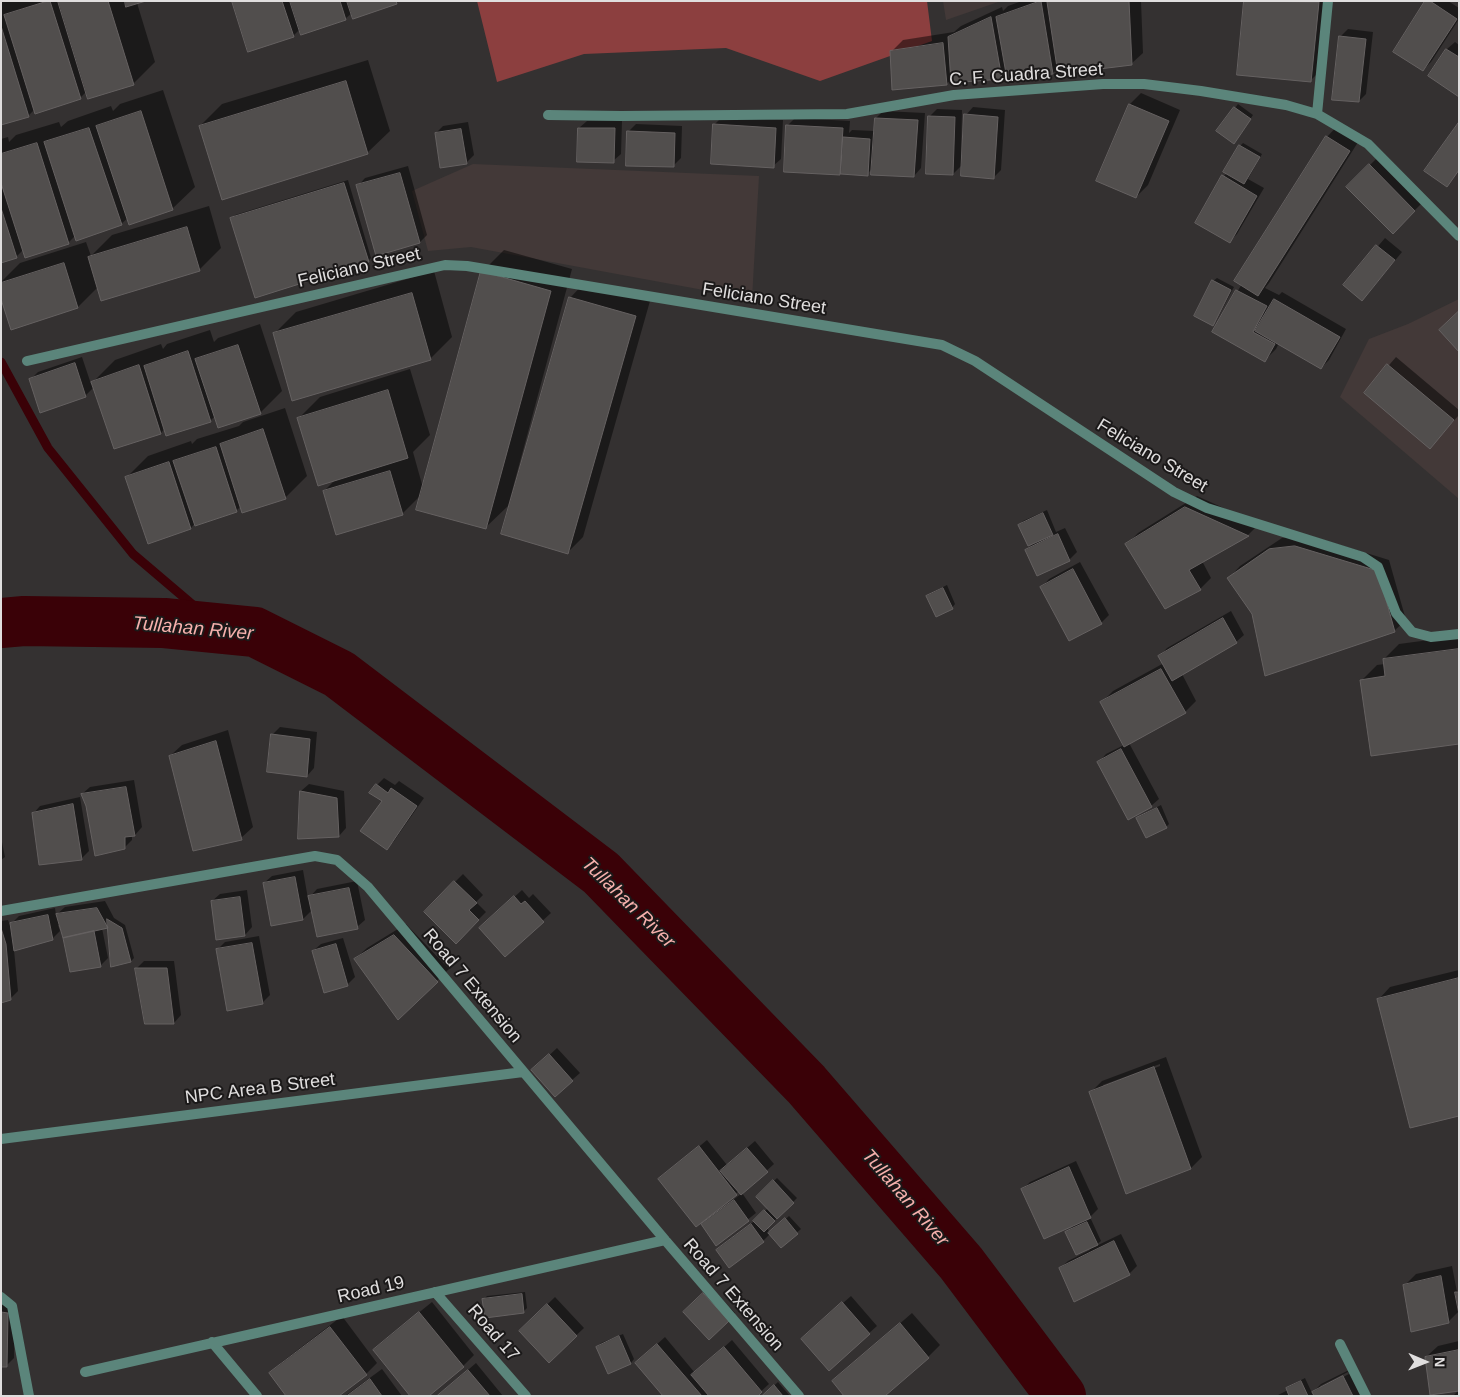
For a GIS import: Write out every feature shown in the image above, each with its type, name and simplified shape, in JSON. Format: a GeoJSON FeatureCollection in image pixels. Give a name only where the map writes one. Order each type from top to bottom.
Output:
{"type":"FeatureCollection","features":[{"type":"Feature","properties":{"kind":"street"},"geometry":{"type":"LineString","coordinates":[[1317,114],[1328,1]]}},
{"type":"Feature","properties":{"kind":"street","name":"C. F. Cuadra Street"},"geometry":{"type":"LineString","coordinates":[[548,115],[847,114],[954,95],[1103,84],[1144,84],[1201,91],[1286,105],[1317,114],[1368,144],[1459,236]]}},
{"type":"Feature","properties":{"kind":"street","name":"Feliciano Street"},"geometry":{"type":"LineString","coordinates":[[27,361],[445,265],[467,266],[942,345],[975,361],[1174,492],[1207,508],[1363,557],[1378,566],[1396,613],[1412,632],[1431,637],[1459,634]]}},
{"type":"Feature","properties":{"kind":"street","name":"Road 7 Extension"},"geometry":{"type":"LineString","coordinates":[[1,911],[315,856],[338,860],[368,887],[799,1396]]}},
{"type":"Feature","properties":{"kind":"street","name":"NPC Area B Street"},"geometry":{"type":"LineString","coordinates":[[1,1139],[523,1072]]}},
{"type":"Feature","properties":{"kind":"street","name":"Road 19"},"geometry":{"type":"LineString","coordinates":[[85,1372],[665,1240]]}},
{"type":"Feature","properties":{"kind":"street","name":"Road 17"},"geometry":{"type":"LineString","coordinates":[[435,1292],[526,1396]]}},
{"type":"Feature","properties":{"kind":"street"},"geometry":{"type":"LineString","coordinates":[[3,1298],[12,1306],[29,1396]]}},
{"type":"Feature","properties":{"kind":"street"},"geometry":{"type":"LineString","coordinates":[[212,1342],[257,1396]]}},
{"type":"Feature","properties":{"kind":"street"},"geometry":{"type":"LineString","coordinates":[[1340,1344],[1366,1396]]}},
{"type":"Feature","properties":{"kind":"shaded area"},"geometry":{"type":"Polygon","coordinates":[[[477,1],[927,1],[932,41],[820,81],[726,48],[584,54],[497,82],[477,1]]]}},
{"type":"Feature","properties":{"kind":"shaded area"},"geometry":{"type":"Polygon","coordinates":[[[943,1],[1001,1],[946,20],[943,1]]]}},
{"type":"Feature","properties":{"kind":"shaded area"},"geometry":{"type":"Polygon","coordinates":[[[473,164],[759,176],[752,299],[471,247],[428,251],[412,191],[473,164]]]}},
{"type":"Feature","properties":{"kind":"shaded area"},"geometry":{"type":"Polygon","coordinates":[[[1459,299],[1459,499],[1340,397],[1369,339],[1408,324],[1459,299]]]}},
{"type":"Feature","properties":{"kind":"building"},"geometry":{"type":"Polygon","coordinates":[[[50,1],[81,99],[35,114],[4,15],[50,1]]]}},
{"type":"Feature","properties":{"kind":"building"},"geometry":{"type":"Polygon","coordinates":[[[58,1],[108,1],[134,85],[88,99],[58,1]]]}},
{"type":"Feature","properties":{"kind":"building"},"geometry":{"type":"Polygon","coordinates":[[[125,1],[146,1],[126,7],[125,1]]]}},
{"type":"Feature","properties":{"kind":"building"},"geometry":{"type":"Polygon","coordinates":[[[232,1],[282,1],[294,37],[248,52],[232,1]]]}},
{"type":"Feature","properties":{"kind":"building"},"geometry":{"type":"Polygon","coordinates":[[[290,1],[340,1],[346,20],[301,35],[290,1]]]}},
{"type":"Feature","properties":{"kind":"building"},"geometry":{"type":"Polygon","coordinates":[[[347,1],[396,1],[397,4],[353,19],[347,1]]]}},
{"type":"Feature","properties":{"kind":"building"},"geometry":{"type":"Polygon","coordinates":[[[1041,1],[1053,74],[1007,79],[996,17],[1041,1]]]}},
{"type":"Feature","properties":{"kind":"building"},"geometry":{"type":"Polygon","coordinates":[[[1129,1],[1132,65],[1058,74],[1047,2],[1129,1]]]}},
{"type":"Feature","properties":{"kind":"building"},"geometry":{"type":"Polygon","coordinates":[[[1244,1],[1319,2],[1311,82],[1237,75],[1244,1]]]}},
{"type":"Feature","properties":{"kind":"building"},"geometry":{"type":"Polygon","coordinates":[[[1425,1],[1430,1],[1457,19],[1423,71],[1393,52],[1425,1]]]}},
{"type":"Feature","properties":{"kind":"building"},"geometry":{"type":"Polygon","coordinates":[[[991,17],[1002,79],[951,83],[948,37],[991,17]]]}},
{"type":"Feature","properties":{"kind":"building"},"geometry":{"type":"Polygon","coordinates":[[[1,26],[29,117],[1,125],[1,26]]]}},
{"type":"Feature","properties":{"kind":"building"},"geometry":{"type":"Polygon","coordinates":[[[1339,36],[1366,39],[1359,102],[1332,100],[1339,36]]]}},
{"type":"Feature","properties":{"kind":"building"},"geometry":{"type":"Polygon","coordinates":[[[943,43],[947,85],[892,90],[890,51],[943,43]]]}},
{"type":"Feature","properties":{"kind":"building"},"geometry":{"type":"Polygon","coordinates":[[[1446,49],[1459,57],[1459,97],[1428,76],[1446,49]]]}},
{"type":"Feature","properties":{"kind":"building"},"geometry":{"type":"Polygon","coordinates":[[[346,81],[368,154],[222,200],[199,126],[346,81]]]}},
{"type":"Feature","properties":{"kind":"building"},"geometry":{"type":"Polygon","coordinates":[[[1129,104],[1169,121],[1136,198],[1096,181],[1129,104]]]}},
{"type":"Feature","properties":{"kind":"building"},"geometry":{"type":"Polygon","coordinates":[[[1234,107],[1251,119],[1234,144],[1216,131],[1234,107]]]}},
{"type":"Feature","properties":{"kind":"building"},"geometry":{"type":"Polygon","coordinates":[[[141,111],[173,210],[129,225],[96,126],[141,111]]]}},
{"type":"Feature","properties":{"kind":"building"},"geometry":{"type":"Polygon","coordinates":[[[964,114],[998,117],[994,179],[961,176],[964,114]]]}},
{"type":"Feature","properties":{"kind":"building"},"geometry":{"type":"Polygon","coordinates":[[[928,116],[955,117],[953,175],[926,174],[928,116]]]}},
{"type":"Feature","properties":{"kind":"building"},"geometry":{"type":"Polygon","coordinates":[[[875,118],[918,120],[914,177],[871,175],[875,118]]]}},
{"type":"Feature","properties":{"kind":"building"},"geometry":{"type":"Polygon","coordinates":[[[1459,122],[1459,170],[1447,187],[1424,171],[1459,122]]]}},
{"type":"Feature","properties":{"kind":"building"},"geometry":{"type":"Polygon","coordinates":[[[713,124],[776,128],[774,168],[711,164],[713,124]]]}},
{"type":"Feature","properties":{"kind":"building"},"geometry":{"type":"Polygon","coordinates":[[[786,125],[843,128],[840,175],[784,172],[786,125]]]}},
{"type":"Feature","properties":{"kind":"building"},"geometry":{"type":"Polygon","coordinates":[[[89,128],[122,225],[76,241],[44,142],[89,128]]]}},
{"type":"Feature","properties":{"kind":"building"},"geometry":{"type":"Polygon","coordinates":[[[578,128],[615,128],[614,163],[577,162],[578,128]]]}},
{"type":"Feature","properties":{"kind":"building"},"geometry":{"type":"Polygon","coordinates":[[[461,129],[467,164],[440,168],[435,133],[461,129]]]}},
{"type":"Feature","properties":{"kind":"building"},"geometry":{"type":"Polygon","coordinates":[[[627,131],[675,133],[674,167],[626,166],[627,131]]]}},
{"type":"Feature","properties":{"kind":"building"},"geometry":{"type":"Polygon","coordinates":[[[1326,136],[1350,151],[1258,296],[1234,281],[1326,136]]]}},
{"type":"Feature","properties":{"kind":"building"},"geometry":{"type":"Polygon","coordinates":[[[843,137],[870,139],[868,176],[841,174],[843,137]]]}},
{"type":"Feature","properties":{"kind":"building"},"geometry":{"type":"Polygon","coordinates":[[[37,143],[69,244],[25,258],[1,183],[1,154],[37,143]]]}},
{"type":"Feature","properties":{"kind":"building"},"geometry":{"type":"Polygon","coordinates":[[[1239,145],[1260,157],[1244,184],[1223,172],[1239,145]]]}},
{"type":"Feature","properties":{"kind":"building"},"geometry":{"type":"Polygon","coordinates":[[[1369,164],[1415,211],[1393,234],[1346,187],[1369,164]]]}},
{"type":"Feature","properties":{"kind":"building"},"geometry":{"type":"Polygon","coordinates":[[[400,173],[420,243],[376,256],[356,185],[400,173]]]}},
{"type":"Feature","properties":{"kind":"building"},"geometry":{"type":"Polygon","coordinates":[[[1222,175],[1257,196],[1230,243],[1195,223],[1222,175]]]}},
{"type":"Feature","properties":{"kind":"building"},"geometry":{"type":"Polygon","coordinates":[[[344,183],[369,262],[255,298],[230,218],[344,183]]]}},
{"type":"Feature","properties":{"kind":"building"},"geometry":{"type":"Polygon","coordinates":[[[1,208],[17,258],[1,263],[1,208]]]}},
{"type":"Feature","properties":{"kind":"building"},"geometry":{"type":"Polygon","coordinates":[[[187,227],[200,271],[101,301],[88,257],[187,227]]]}},
{"type":"Feature","properties":{"kind":"building"},"geometry":{"type":"Polygon","coordinates":[[[1376,245],[1395,260],[1362,301],[1343,285],[1376,245]]]}},
{"type":"Feature","properties":{"kind":"building"},"geometry":{"type":"Polygon","coordinates":[[[64,263],[78,308],[11,330],[1,299],[1,283],[64,263]]]}},
{"type":"Feature","properties":{"kind":"building"},"geometry":{"type":"Polygon","coordinates":[[[481,271],[551,291],[486,529],[416,510],[481,271]]]}},
{"type":"Feature","properties":{"kind":"building"},"geometry":{"type":"Polygon","coordinates":[[[1212,280],[1231,290],[1213,326],[1194,316],[1212,280]]]}},
{"type":"Feature","properties":{"kind":"building"},"geometry":{"type":"Polygon","coordinates":[[[1236,290],[1267,306],[1253,332],[1275,344],[1265,362],[1212,332],[1236,290]]]}},
{"type":"Feature","properties":{"kind":"building"},"geometry":{"type":"Polygon","coordinates":[[[412,293],[431,360],[292,401],[273,333],[412,293]]]}},
{"type":"Feature","properties":{"kind":"building"},"geometry":{"type":"Polygon","coordinates":[[[569,297],[636,316],[568,554],[501,534],[569,297]]]}},
{"type":"Feature","properties":{"kind":"building"},"geometry":{"type":"Polygon","coordinates":[[[1274,299],[1340,337],[1321,369],[1255,331],[1274,299]]]}},
{"type":"Feature","properties":{"kind":"building"},"geometry":{"type":"Polygon","coordinates":[[[1459,311],[1459,352],[1439,330],[1459,311]]]}},
{"type":"Feature","properties":{"kind":"building"},"geometry":{"type":"Polygon","coordinates":[[[238,345],[261,414],[218,428],[195,359],[238,345]]]}},
{"type":"Feature","properties":{"kind":"building"},"geometry":{"type":"Polygon","coordinates":[[[188,351],[211,422],[166,436],[144,366],[188,351]]]}},
{"type":"Feature","properties":{"kind":"building"},"geometry":{"type":"Polygon","coordinates":[[[75,363],[86,397],[40,413],[29,379],[75,363]]]}},
{"type":"Feature","properties":{"kind":"building"},"geometry":{"type":"Polygon","coordinates":[[[1387,364],[1454,420],[1430,449],[1364,393],[1387,364]]]}},
{"type":"Feature","properties":{"kind":"building"},"geometry":{"type":"Polygon","coordinates":[[[139,365],[161,434],[114,449],[91,382],[139,365]]]}},
{"type":"Feature","properties":{"kind":"building"},"geometry":{"type":"Polygon","coordinates":[[[388,390],[408,458],[318,486],[297,418],[388,390]]]}},
{"type":"Feature","properties":{"kind":"building"},"geometry":{"type":"Polygon","coordinates":[[[263,429],[286,499],[242,513],[220,444],[263,429]]]}},
{"type":"Feature","properties":{"kind":"building"},"geometry":{"type":"Polygon","coordinates":[[[216,447],[237,512],[195,526],[173,461],[216,447]]]}},
{"type":"Feature","properties":{"kind":"building"},"geometry":{"type":"Polygon","coordinates":[[[169,462],[191,529],[148,544],[125,477],[169,462]]]}},
{"type":"Feature","properties":{"kind":"building"},"geometry":{"type":"Polygon","coordinates":[[[390,471],[403,515],[336,535],[323,491],[390,471]]]}},
{"type":"Feature","properties":{"kind":"building"},"geometry":{"type":"Polygon","coordinates":[[[1185,507],[1249,536],[1189,570],[1201,590],[1165,609],[1125,544],[1185,507]]]}},
{"type":"Feature","properties":{"kind":"building"},"geometry":{"type":"Polygon","coordinates":[[[1043,513],[1053,535],[1028,546],[1018,525],[1043,513]]]}},
{"type":"Feature","properties":{"kind":"building"},"geometry":{"type":"Polygon","coordinates":[[[1058,534],[1070,561],[1037,576],[1025,550],[1058,534]]]}},
{"type":"Feature","properties":{"kind":"building"},"geometry":{"type":"Polygon","coordinates":[[[1295,546],[1378,571],[1395,632],[1265,676],[1252,614],[1227,578],[1269,549],[1295,546]]]}},
{"type":"Feature","properties":{"kind":"building"},"geometry":{"type":"Polygon","coordinates":[[[1073,569],[1102,624],[1069,641],[1040,587],[1073,569]]]}},
{"type":"Feature","properties":{"kind":"building"},"geometry":{"type":"Polygon","coordinates":[[[943,588],[953,609],[936,617],[926,596],[943,588]]]}},
{"type":"Feature","properties":{"kind":"building"},"geometry":{"type":"Polygon","coordinates":[[[1223,618],[1237,643],[1172,681],[1158,656],[1223,618]]]}},
{"type":"Feature","properties":{"kind":"building"},"geometry":{"type":"Polygon","coordinates":[[[1459,649],[1459,744],[1371,756],[1360,680],[1385,676],[1383,659],[1459,649]]]}},
{"type":"Feature","properties":{"kind":"building"},"geometry":{"type":"Polygon","coordinates":[[[1161,669],[1186,713],[1124,747],[1100,702],[1161,669]]]}},
{"type":"Feature","properties":{"kind":"building"},"geometry":{"type":"Polygon","coordinates":[[[271,734],[310,739],[307,777],[267,772],[271,734]]]}},
{"type":"Feature","properties":{"kind":"building"},"geometry":{"type":"Polygon","coordinates":[[[216,741],[242,840],[193,851],[169,756],[216,741]]]}},
{"type":"Feature","properties":{"kind":"building"},"geometry":{"type":"Polygon","coordinates":[[[1121,749],[1152,807],[1128,820],[1097,762],[1121,749]]]}},
{"type":"Feature","properties":{"kind":"building"},"geometry":{"type":"Polygon","coordinates":[[[376,784],[388,793],[391,788],[417,806],[387,850],[360,831],[382,801],[369,793],[376,784]]]}},
{"type":"Feature","properties":{"kind":"building"},"geometry":{"type":"Polygon","coordinates":[[[126,787],[135,836],[125,837],[125,849],[95,856],[86,806],[81,794],[126,787]]]}},
{"type":"Feature","properties":{"kind":"building"},"geometry":{"type":"Polygon","coordinates":[[[300,791],[337,798],[339,837],[298,839],[300,791]]]}},
{"type":"Feature","properties":{"kind":"building"},"geometry":{"type":"Polygon","coordinates":[[[73,804],[82,860],[39,865],[32,813],[73,804]]]}},
{"type":"Feature","properties":{"kind":"building"},"geometry":{"type":"Polygon","coordinates":[[[1157,808],[1167,828],[1146,838],[1136,818],[1157,808]]]}},
{"type":"Feature","properties":{"kind":"building"},"geometry":{"type":"Polygon","coordinates":[[[295,877],[303,920],[271,926],[263,883],[295,877]]]}},
{"type":"Feature","properties":{"kind":"building"},"geometry":{"type":"Polygon","coordinates":[[[454,881],[477,903],[469,910],[479,920],[456,944],[424,912],[454,881]]]}},
{"type":"Feature","properties":{"kind":"building"},"geometry":{"type":"Polygon","coordinates":[[[349,888],[358,929],[317,937],[308,896],[349,888]]]}},
{"type":"Feature","properties":{"kind":"building"},"geometry":{"type":"Polygon","coordinates":[[[514,896],[521,904],[525,901],[544,922],[505,957],[479,928],[514,896]]]}},
{"type":"Feature","properties":{"kind":"building"},"geometry":{"type":"Polygon","coordinates":[[[240,897],[245,936],[216,940],[211,901],[240,897]]]}},
{"type":"Feature","properties":{"kind":"building"},"geometry":{"type":"Polygon","coordinates":[[[97,908],[108,928],[63,938],[56,914],[97,908]]]}},
{"type":"Feature","properties":{"kind":"building"},"geometry":{"type":"Polygon","coordinates":[[[48,915],[53,940],[14,951],[10,923],[48,915]]]}},
{"type":"Feature","properties":{"kind":"building"},"geometry":{"type":"Polygon","coordinates":[[[107,919],[122,928],[131,962],[111,967],[107,919]]]}},
{"type":"Feature","properties":{"kind":"building"},"geometry":{"type":"Polygon","coordinates":[[[1,928],[6,944],[11,1000],[1,1003],[1,928]]]}},
{"type":"Feature","properties":{"kind":"building"},"geometry":{"type":"Polygon","coordinates":[[[94,931],[101,967],[70,972],[63,938],[94,931]]]}},
{"type":"Feature","properties":{"kind":"building"},"geometry":{"type":"Polygon","coordinates":[[[394,935],[438,982],[398,1020],[354,959],[394,935]]]}},
{"type":"Feature","properties":{"kind":"building"},"geometry":{"type":"Polygon","coordinates":[[[252,943],[263,1004],[227,1011],[216,949],[252,943]]]}},
{"type":"Feature","properties":{"kind":"building"},"geometry":{"type":"Polygon","coordinates":[[[336,944],[348,986],[324,993],[312,951],[336,944]]]}},
{"type":"Feature","properties":{"kind":"building"},"geometry":{"type":"Polygon","coordinates":[[[135,968],[167,968],[174,1024],[145,1024],[135,968]]]}},
{"type":"Feature","properties":{"kind":"building"},"geometry":{"type":"Polygon","coordinates":[[[1459,978],[1459,1116],[1410,1128],[1377,999],[1459,978]]]}},
{"type":"Feature","properties":{"kind":"building"},"geometry":{"type":"Polygon","coordinates":[[[549,1054],[573,1081],[555,1097],[531,1070],[549,1054]]]}},
{"type":"Feature","properties":{"kind":"building"},"geometry":{"type":"Polygon","coordinates":[[[1154,1067],[1191,1169],[1126,1194],[1089,1092],[1154,1067]]]}},
{"type":"Feature","properties":{"kind":"building"},"geometry":{"type":"Polygon","coordinates":[[[699,1146],[737,1195],[696,1227],[658,1179],[699,1146]]]}},
{"type":"Feature","properties":{"kind":"building"},"geometry":{"type":"Polygon","coordinates":[[[747,1148],[768,1172],[741,1195],[720,1171],[747,1148]]]}},
{"type":"Feature","properties":{"kind":"building"},"geometry":{"type":"Polygon","coordinates":[[[1069,1167],[1091,1218],[1044,1239],[1021,1189],[1069,1167]]]}},
{"type":"Feature","properties":{"kind":"building"},"geometry":{"type":"Polygon","coordinates":[[[773,1180],[794,1203],[777,1219],[756,1197],[773,1180]]]}},
{"type":"Feature","properties":{"kind":"building"},"geometry":{"type":"Polygon","coordinates":[[[734,1200],[749,1221],[716,1246],[701,1224],[734,1200]]]}},
{"type":"Feature","properties":{"kind":"building"},"geometry":{"type":"Polygon","coordinates":[[[764,1210],[775,1221],[764,1232],[753,1221],[764,1210]]]}},
{"type":"Feature","properties":{"kind":"building"},"geometry":{"type":"Polygon","coordinates":[[[785,1218],[798,1234],[781,1248],[768,1233],[785,1218]]]}},
{"type":"Feature","properties":{"kind":"building"},"geometry":{"type":"Polygon","coordinates":[[[1087,1222],[1098,1245],[1076,1255],[1065,1232],[1087,1222]]]}},
{"type":"Feature","properties":{"kind":"building"},"geometry":{"type":"Polygon","coordinates":[[[751,1224],[764,1242],[729,1268],[716,1250],[751,1224]]]}},
{"type":"Feature","properties":{"kind":"building"},"geometry":{"type":"Polygon","coordinates":[[[1114,1241],[1130,1275],[1074,1302],[1059,1268],[1114,1241]]]}},
{"type":"Feature","properties":{"kind":"building"},"geometry":{"type":"Polygon","coordinates":[[[1441,1276],[1449,1323],[1411,1332],[1403,1285],[1441,1276]]]}},
{"type":"Feature","properties":{"kind":"building"},"geometry":{"type":"Polygon","coordinates":[[[1455,1292],[1459,1292],[1459,1314],[1455,1292]]]}},
{"type":"Feature","properties":{"kind":"building"},"geometry":{"type":"Polygon","coordinates":[[[703,1293],[729,1321],[709,1340],[683,1312],[703,1293]]]}},
{"type":"Feature","properties":{"kind":"building"},"geometry":{"type":"Polygon","coordinates":[[[522,1294],[524,1313],[485,1318],[482,1299],[522,1294]]]}},
{"type":"Feature","properties":{"kind":"building"},"geometry":{"type":"Polygon","coordinates":[[[842,1302],[870,1334],[829,1371],[801,1339],[842,1302]]]}},
{"type":"Feature","properties":{"kind":"building"},"geometry":{"type":"Polygon","coordinates":[[[547,1304],[577,1336],[549,1363],[519,1331],[547,1304]]]}},
{"type":"Feature","properties":{"kind":"building"},"geometry":{"type":"Polygon","coordinates":[[[1,1312],[8,1313],[7,1367],[1,1367],[1,1312]]]}},
{"type":"Feature","properties":{"kind":"building"},"geometry":{"type":"Polygon","coordinates":[[[419,1312],[464,1367],[429,1396],[410,1396],[373,1350],[419,1312]]]}},
{"type":"Feature","properties":{"kind":"building"},"geometry":{"type":"Polygon","coordinates":[[[900,1323],[929,1358],[885,1396],[844,1396],[832,1381],[900,1323]]]}},
{"type":"Feature","properties":{"kind":"building"},"geometry":{"type":"Polygon","coordinates":[[[330,1327],[367,1375],[339,1396],[286,1396],[269,1373],[330,1327]]]}},
{"type":"Feature","properties":{"kind":"building"},"geometry":{"type":"Polygon","coordinates":[[[619,1336],[631,1364],[608,1374],[596,1347],[619,1336]]]}},
{"type":"Feature","properties":{"kind":"building"},"geometry":{"type":"Polygon","coordinates":[[[657,1344],[702,1396],[663,1396],[635,1363],[657,1344]]]}},
{"type":"Feature","properties":{"kind":"building"},"geometry":{"type":"Polygon","coordinates":[[[724,1347],[762,1392],[758,1396],[709,1396],[691,1375],[724,1347]]]}},
{"type":"Feature","properties":{"kind":"building"},"geometry":{"type":"Polygon","coordinates":[[[1459,1350],[1459,1391],[1430,1395],[1425,1357],[1459,1350]]]}},
{"type":"Feature","properties":{"kind":"building"},"geometry":{"type":"Polygon","coordinates":[[[468,1370],[490,1396],[437,1396],[468,1370]]]}},
{"type":"Feature","properties":{"kind":"building"},"geometry":{"type":"Polygon","coordinates":[[[1343,1376],[1353,1396],[1314,1396],[1312,1392],[1343,1376]]]}},
{"type":"Feature","properties":{"kind":"building"},"geometry":{"type":"Polygon","coordinates":[[[370,1379],[382,1396],[347,1396],[370,1379]]]}},
{"type":"Feature","properties":{"kind":"building"},"geometry":{"type":"Polygon","coordinates":[[[1301,1381],[1308,1396],[1289,1396],[1286,1388],[1301,1381]]]}},
{"type":"Feature","properties":{"kind":"building"},"geometry":{"type":"Polygon","coordinates":[[[774,1385],[783,1396],[762,1396],[774,1385]]]}},
{"type":"Feature","properties":{"kind":"waterway"},"geometry":{"type":"LineString","coordinates":[[1,362],[48,448],[133,554],[220,628]]}},
{"type":"Feature","properties":{"kind":"waterway","name":"Tullahan River"},"geometry":{"type":"LineString","coordinates":[[1,623],[24,621],[164,623],[255,632],[339,674],[601,873],[806,1084],[961,1263],[1061,1396]]}}]}
